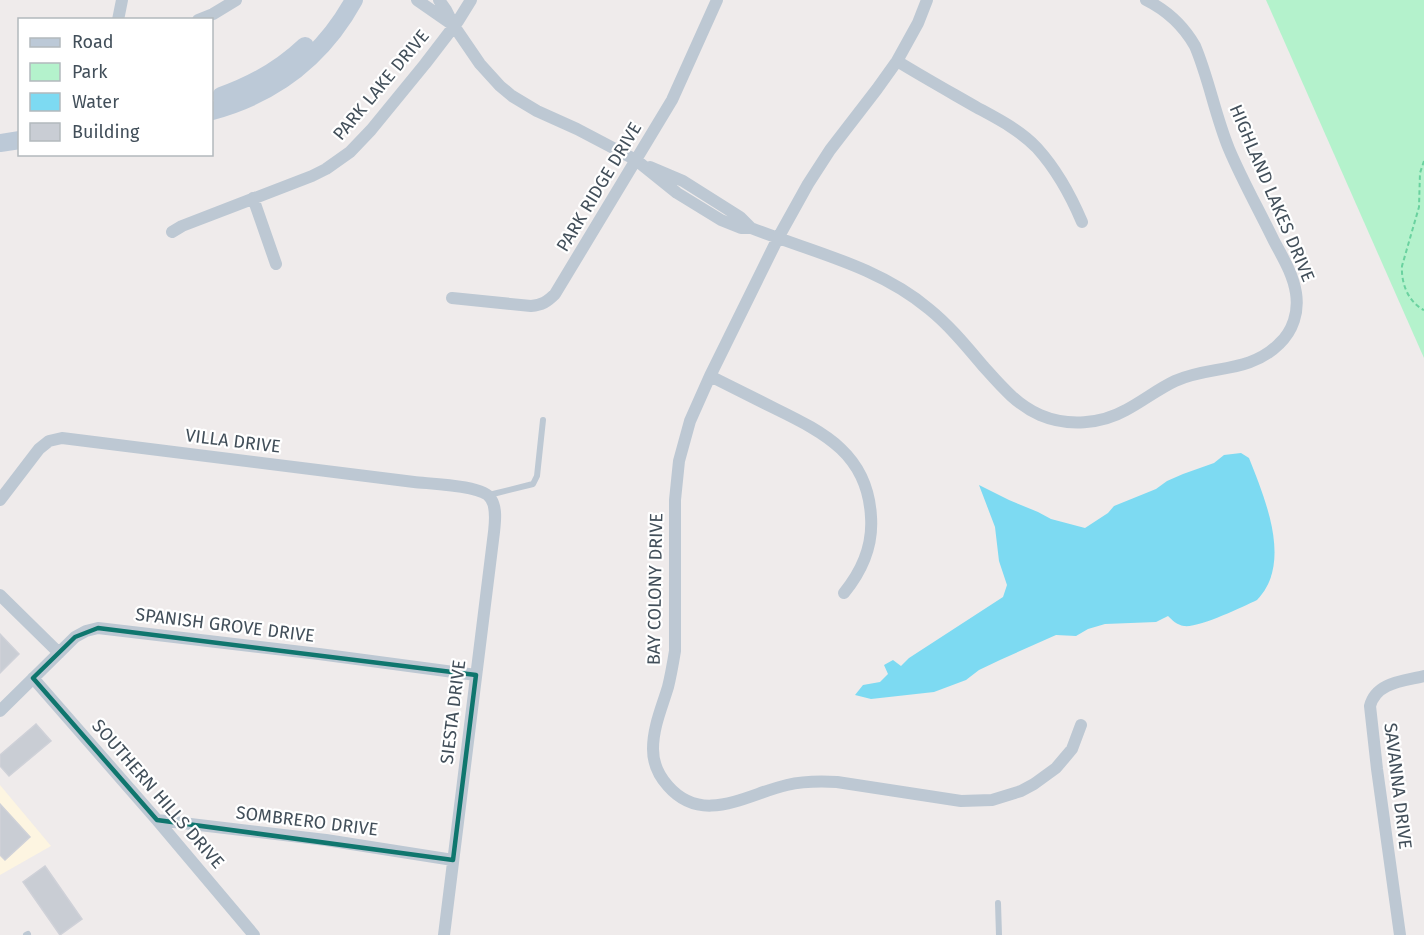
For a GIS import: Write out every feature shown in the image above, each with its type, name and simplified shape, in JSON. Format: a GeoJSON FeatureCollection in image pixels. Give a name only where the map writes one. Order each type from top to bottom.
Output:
{"type":"FeatureCollection","features":[{"type":"Feature","properties":{"kind":"street"},"geometry":{"type":"LineString","coordinates":[[118,18],[122,0]]}},
{"type":"Feature","properties":{"kind":"street"},"geometry":{"type":"LineString","coordinates":[[203,18],[236,0]]}},
{"type":"Feature","properties":{"kind":"street"},"geometry":{"type":"LineString","coordinates":[[213,99],[243,88],[289,60],[312,40],[341,0]]}},
{"type":"Feature","properties":{"kind":"street"},"geometry":{"type":"LineString","coordinates":[[213,111],[238,103],[266,90],[299,68],[327,40],[354,0]]}},
{"type":"Feature","properties":{"kind":"street","name":"HIGHLAND LAKES DRIVE"},"geometry":{"type":"LineString","coordinates":[[417,0],[454,26]]}},
{"type":"Feature","properties":{"kind":"street","name":"HIGHLAND LAKES DRIVE"},"geometry":{"type":"LineString","coordinates":[[439,0],[480,64],[512,96],[537,111],[683,181],[740,217],[751,228]]}},
{"type":"Feature","properties":{"kind":"street","name":"PARK LAKE DRIVE"},"geometry":{"type":"LineString","coordinates":[[172,232],[326,169],[350,152],[371,130],[454,26],[471,0]]}},
{"type":"Feature","properties":{"kind":"street","name":"PARK RIDGE DRIVE"},"geometry":{"type":"LineString","coordinates":[[452,298],[531,306],[548,301],[555,294],[672,100],[717,0]]}},
{"type":"Feature","properties":{"kind":"street"},"geometry":{"type":"LineString","coordinates":[[778,238],[830,150],[897,61],[918,23],[927,0]]}},
{"type":"Feature","properties":{"kind":"street","name":"HIGHLAND LAKES DRIVE"},"geometry":{"type":"LineString","coordinates":[[636,160],[677,193],[731,225],[751,228],[856,266],[903,290],[931,310],[997,381],[1018,402],[1030,410],[1058,420],[1080,422],[1102,420],[1127,410],[1164,386],[1178,380],[1192,375],[1236,367],[1261,358],[1289,333],[1296,309],[1294,283],[1228,147],[1195,46],[1179,23],[1168,13],[1146,0]]}},
{"type":"Feature","properties":{"kind":"street"},"geometry":{"type":"LineString","coordinates":[[897,61],[1003,122],[1027,139],[1038,149],[1055,173],[1082,222]]}},
{"type":"Feature","properties":{"kind":"street"},"geometry":{"type":"LineString","coordinates":[[0,131],[18,128]]}},
{"type":"Feature","properties":{"kind":"street"},"geometry":{"type":"LineString","coordinates":[[0,143],[18,140]]}},
{"type":"Feature","properties":{"kind":"street"},"geometry":{"type":"LineString","coordinates":[[700,207],[707,196]]}},
{"type":"Feature","properties":{"kind":"street"},"geometry":{"type":"LineString","coordinates":[[253,198],[276,264]]}},
{"type":"Feature","properties":{"kind":"street","name":"BAY COLONY DRIVE"},"geometry":{"type":"LineString","coordinates":[[778,238],[710,376],[690,421],[681,451],[676,480],[675,651],[653,735],[652,751],[655,766],[662,780],[684,800],[697,805],[711,806],[725,805],[786,785],[820,781],[961,801],[992,800],[1021,791],[1056,768],[1072,749],[1081,725]]}},
{"type":"Feature","properties":{"kind":"street"},"geometry":{"type":"LineString","coordinates":[[710,376],[817,430],[841,448],[858,470],[868,495],[871,533],[861,567],[844,593]]}},
{"type":"Feature","properties":{"kind":"street","name":"VILLA DRIVE"},"geometry":{"type":"LineString","coordinates":[[0,500],[39,449],[49,441],[62,438],[475,489],[489,495]]}},
{"type":"Feature","properties":{"kind":"street","name":"SIESTA DRIVE"},"geometry":{"type":"LineString","coordinates":[[444,935],[495,519],[489,495]]}},
{"type":"Feature","properties":{"kind":"street"},"geometry":{"type":"LineString","coordinates":[[2,600],[59,653]]}},
{"type":"Feature","properties":{"kind":"street","name":"SPANISH GROVE DRIVE"},"geometry":{"type":"LineString","coordinates":[[0,711],[75,637],[98,628],[476,675]]}},
{"type":"Feature","properties":{"kind":"street","name":"SAVANNA DRIVE"},"geometry":{"type":"LineString","coordinates":[[1400,935],[1370,706],[1377,692],[1385,686],[1424,676]]}},
{"type":"Feature","properties":{"kind":"street","name":"SOUTHERN HILLS DRIVE"},"geometry":{"type":"LineString","coordinates":[[33,678],[254,935]]}},
{"type":"Feature","properties":{"kind":"street","name":"SOMBRERO DRIVE"},"geometry":{"type":"LineString","coordinates":[[157,820],[326,840],[453,860]]}},
{"type":"Feature","properties":{"kind":"lane"},"geometry":{"type":"LineString","coordinates":[[489,495],[532,484],[535,481],[543,420]]}},
{"type":"Feature","properties":{"kind":"lane"},"geometry":{"type":"LineString","coordinates":[[998,903],[999,935]]}},
{"type":"Feature","properties":{"kind":"path"},"geometry":{"type":"LineString","coordinates":[[1424,161],[1420,173],[1419,207],[1402,266],[1402,275],[1409,296],[1417,306],[1424,310]]}},
{"type":"Feature","properties":{"kind":"highlighted area"},"geometry":{"type":"Polygon","coordinates":[[[98,628],[476,675],[453,860],[157,820],[33,678],[75,637],[98,628]]]}},
{"type":"Feature","properties":{"kind":"shaded area"},"geometry":{"type":"Polygon","coordinates":[[[0,785],[51,846],[0,875],[0,785]]]}},
{"type":"Feature","properties":{"kind":"green space"},"geometry":{"type":"Polygon","coordinates":[[[1266,0],[1424,0],[1424,358],[1266,0]]]}},
{"type":"Feature","properties":{"kind":"water"},"geometry":{"type":"Polygon","coordinates":[[[1241,453],[1249,458],[1262,492],[1275,550],[1268,585],[1257,600],[1191,626],[1179,625],[1168,616],[1156,622],[1105,624],[1088,629],[1076,636],[1056,635],[979,670],[966,680],[934,692],[871,699],[855,695],[863,685],[880,682],[888,674],[884,665],[893,660],[901,666],[909,658],[1003,597],[1007,585],[999,561],[995,527],[979,485],[1051,519],[1085,528],[1108,513],[1114,506],[1156,489],[1183,474],[1214,463],[1224,455],[1241,453]]]}},
{"type":"Feature","properties":{"kind":"building"},"geometry":{"type":"Polygon","coordinates":[[[0,634],[19,654],[0,673],[0,634]]]}},
{"type":"Feature","properties":{"kind":"building"},"geometry":{"type":"Polygon","coordinates":[[[36,724],[51,741],[9,776],[0,766],[0,755],[36,724]]]}},
{"type":"Feature","properties":{"kind":"building"},"geometry":{"type":"Polygon","coordinates":[[[0,804],[30,837],[5,860],[0,855],[0,804]]]}},
{"type":"Feature","properties":{"kind":"building"},"geometry":{"type":"Polygon","coordinates":[[[45,866],[82,919],[60,935],[23,882],[45,866]]]}}]}
